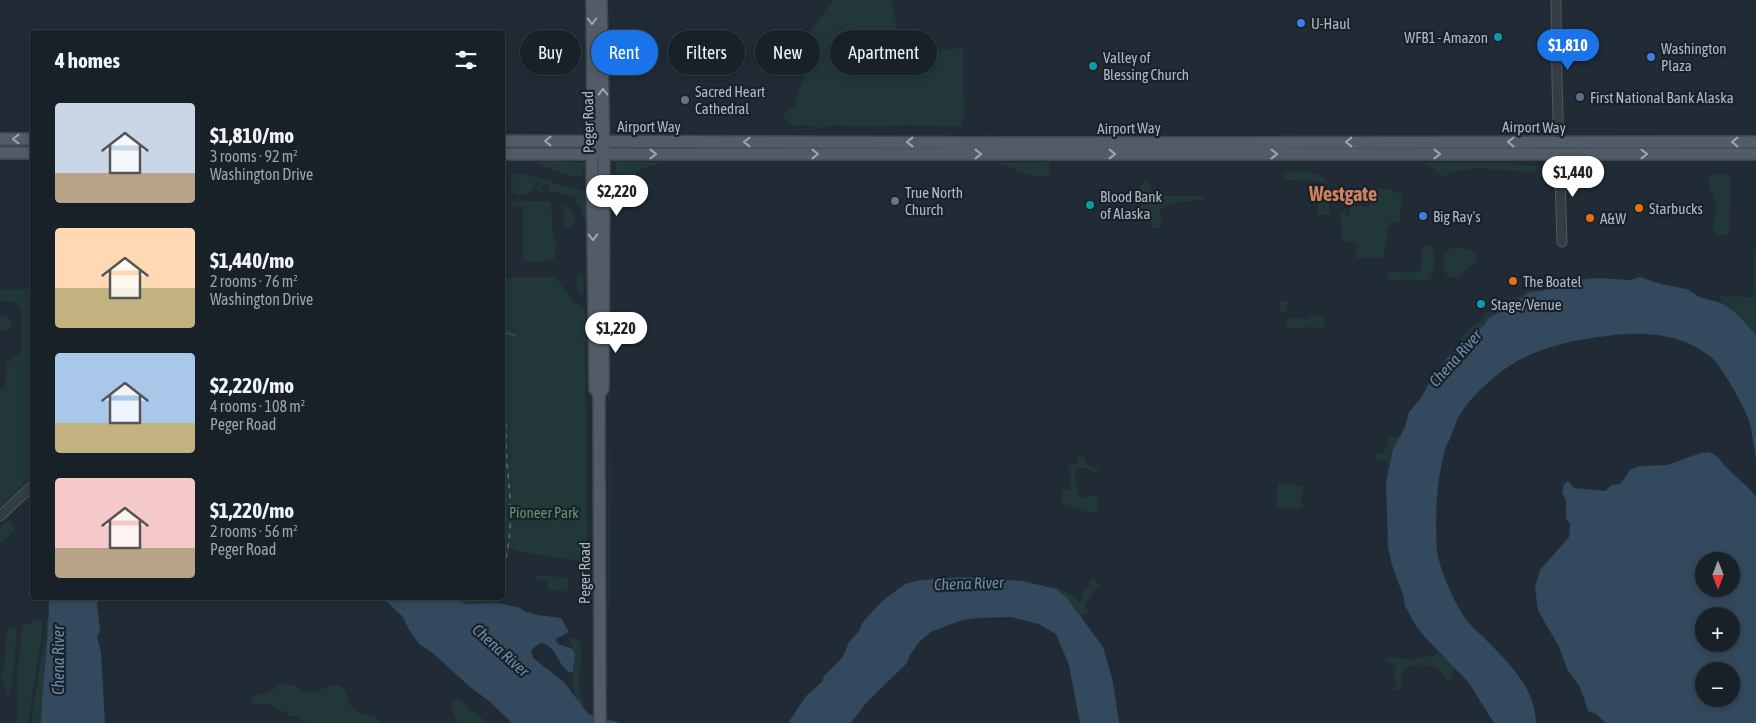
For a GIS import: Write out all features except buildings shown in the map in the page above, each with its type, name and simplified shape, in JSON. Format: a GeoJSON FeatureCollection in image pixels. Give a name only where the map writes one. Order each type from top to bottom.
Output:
{"type":"FeatureCollection","features":[{"type":"Feature","properties":{"kind":"main road","name":"Peger Road"},"geometry":{"type":"LineString","coordinates":[[592,0],[599,141]]}},
{"type":"Feature","properties":{"kind":"main road","name":"Peger Road"},"geometry":{"type":"LineString","coordinates":[[600,723],[599,393],[603,389],[598,153],[601,0]]}},
{"type":"Feature","properties":{"kind":"main road"},"geometry":{"type":"LineString","coordinates":[[0,139],[30,139]]}},
{"type":"Feature","properties":{"kind":"main road","name":"Airport Way"},"geometry":{"type":"LineString","coordinates":[[505,141],[1040,143],[1560,148],[1756,154]]}},
{"type":"Feature","properties":{"kind":"main road","name":"Airport Way"},"geometry":{"type":"LineString","coordinates":[[505,154],[1560,148],[1756,142]]}},
{"type":"Feature","properties":{"kind":"main road"},"geometry":{"type":"LineString","coordinates":[[0,153],[30,153]]}},
{"type":"Feature","properties":{"kind":"street"},"geometry":{"type":"LineString","coordinates":[[1556,0],[1562,242]]}},
{"type":"Feature","properties":{"kind":"street"},"geometry":{"type":"LineString","coordinates":[[0,516],[30,488]]}},
{"type":"Feature","properties":{"kind":"green space"},"geometry":{"type":"Polygon","coordinates":[[[833,0],[891,0],[899,30],[830,30],[830,75],[937,75],[937,51],[960,48],[963,50],[963,98],[965,106],[962,125],[959,127],[908,125],[867,127],[833,125],[820,128],[804,125],[793,126],[783,118],[783,115],[795,106],[801,83],[805,75],[820,75],[820,30],[811,30],[833,0]]]}},
{"type":"Feature","properties":{"kind":"green space"},"geometry":{"type":"Polygon","coordinates":[[[542,161],[581,162],[584,164],[583,176],[570,176],[535,163],[542,161]]]}},
{"type":"Feature","properties":{"kind":"green space"},"geometry":{"type":"Polygon","coordinates":[[[615,162],[664,162],[645,168],[632,175],[621,176],[617,175],[615,162]]]}},
{"type":"Feature","properties":{"kind":"green space"},"geometry":{"type":"Polygon","coordinates":[[[1049,162],[1049,176],[1034,177],[998,163],[1049,162]]]}},
{"type":"Feature","properties":{"kind":"green space"},"geometry":{"type":"Polygon","coordinates":[[[1422,163],[1510,163],[1539,167],[1536,171],[1531,172],[1497,169],[1463,170],[1443,177],[1433,168],[1422,163]]]}},
{"type":"Feature","properties":{"kind":"green space"},"geometry":{"type":"Polygon","coordinates":[[[515,173],[534,176],[587,192],[587,219],[584,220],[582,211],[575,201],[576,196],[572,198],[554,192],[549,194],[550,187],[545,184],[544,186],[546,187],[542,186],[541,189],[547,190],[538,191],[537,188],[540,184],[537,182],[530,194],[514,192],[511,184],[515,173]]]}},
{"type":"Feature","properties":{"kind":"green space"},"geometry":{"type":"Polygon","coordinates":[[[1282,173],[1314,173],[1324,178],[1327,183],[1285,180],[1282,177],[1282,173]]]}},
{"type":"Feature","properties":{"kind":"green space"},"geometry":{"type":"Polygon","coordinates":[[[1713,174],[1725,174],[1731,178],[1729,231],[1727,235],[1716,235],[1713,229],[1717,208],[1708,182],[1713,174]]]}},
{"type":"Feature","properties":{"kind":"green space"},"geometry":{"type":"Polygon","coordinates":[[[1143,181],[1149,182],[1152,192],[1156,196],[1205,196],[1203,201],[1180,202],[1163,208],[1160,211],[1162,225],[1159,228],[1151,228],[1150,215],[1113,215],[1113,210],[1140,209],[1143,181]]]}},
{"type":"Feature","properties":{"kind":"green space"},"geometry":{"type":"Polygon","coordinates":[[[1377,188],[1390,189],[1395,193],[1402,192],[1400,222],[1391,222],[1391,226],[1388,228],[1382,258],[1356,258],[1355,250],[1358,248],[1358,244],[1342,240],[1341,212],[1345,211],[1346,216],[1349,216],[1349,209],[1352,206],[1369,207],[1369,191],[1377,188]]]}},
{"type":"Feature","properties":{"kind":"green space"},"geometry":{"type":"Polygon","coordinates":[[[1318,199],[1329,199],[1329,215],[1317,215],[1318,199]]]}},
{"type":"Feature","properties":{"kind":"green space"},"geometry":{"type":"Polygon","coordinates":[[[514,201],[547,201],[551,203],[553,235],[556,246],[554,260],[530,262],[523,260],[523,207],[513,206],[511,203],[514,201]]]}},
{"type":"Feature","properties":{"kind":"green space"},"geometry":{"type":"Polygon","coordinates":[[[564,204],[572,212],[574,224],[564,230],[564,204]]]}},
{"type":"Feature","properties":{"kind":"green space"},"geometry":{"type":"Polygon","coordinates":[[[1422,246],[1432,246],[1434,254],[1433,269],[1429,281],[1389,280],[1388,274],[1390,269],[1392,271],[1407,272],[1422,270],[1422,246]]]}},
{"type":"Feature","properties":{"kind":"green space"},"geometry":{"type":"Polygon","coordinates":[[[1454,246],[1473,251],[1476,256],[1476,265],[1469,266],[1458,276],[1453,277],[1446,273],[1443,261],[1445,252],[1454,246]]]}},
{"type":"Feature","properties":{"kind":"green space"},"geometry":{"type":"Polygon","coordinates":[[[1753,250],[1756,250],[1756,335],[1736,313],[1721,303],[1720,296],[1754,297],[1753,250]]]}},
{"type":"Feature","properties":{"kind":"green space"},"geometry":{"type":"Polygon","coordinates":[[[578,274],[584,275],[583,297],[577,289],[578,274]]]}},
{"type":"Feature","properties":{"kind":"green space","name":"Pioneer Park"},"geometry":{"type":"Polygon","coordinates":[[[555,277],[573,300],[585,311],[587,562],[521,552],[510,548],[505,566],[505,278],[555,277]]]}},
{"type":"Feature","properties":{"kind":"green space"},"geometry":{"type":"Polygon","coordinates":[[[1532,286],[1533,291],[1521,298],[1512,307],[1495,314],[1457,350],[1460,341],[1466,333],[1481,321],[1483,316],[1502,304],[1510,303],[1532,286]]]}},
{"type":"Feature","properties":{"kind":"green space"},"geometry":{"type":"Polygon","coordinates":[[[0,290],[30,290],[30,479],[0,507],[0,389],[5,388],[7,362],[22,352],[21,308],[12,301],[0,301],[0,290]]]}},
{"type":"Feature","properties":{"kind":"green space"},"geometry":{"type":"Polygon","coordinates":[[[609,296],[610,577],[608,635],[609,296]]]}},
{"type":"Feature","properties":{"kind":"green space"},"geometry":{"type":"Polygon","coordinates":[[[1285,300],[1288,304],[1285,315],[1279,309],[1279,302],[1285,300]]]}},
{"type":"Feature","properties":{"kind":"green space"},"geometry":{"type":"Polygon","coordinates":[[[1314,314],[1322,317],[1325,324],[1324,330],[1311,327],[1288,329],[1284,326],[1291,317],[1306,319],[1314,314]]]}},
{"type":"Feature","properties":{"kind":"green space"},"geometry":{"type":"Polygon","coordinates":[[[0,315],[10,319],[12,326],[9,330],[0,331],[0,315]]]}},
{"type":"Feature","properties":{"kind":"green space"},"geometry":{"type":"Polygon","coordinates":[[[1401,436],[1391,453],[1390,463],[1387,463],[1384,459],[1376,460],[1374,455],[1383,453],[1388,443],[1387,437],[1401,436]]]}},
{"type":"Feature","properties":{"kind":"green space"},"geometry":{"type":"Polygon","coordinates":[[[1078,457],[1084,457],[1089,466],[1098,469],[1098,473],[1095,474],[1086,468],[1077,468],[1075,471],[1078,496],[1082,498],[1095,494],[1098,499],[1097,512],[1075,509],[1063,504],[1061,501],[1063,490],[1066,488],[1071,489],[1068,467],[1076,464],[1078,457]]]}},
{"type":"Feature","properties":{"kind":"green space"},"geometry":{"type":"Polygon","coordinates":[[[1278,483],[1303,486],[1304,490],[1300,498],[1303,506],[1301,508],[1276,507],[1278,483]]]}},
{"type":"Feature","properties":{"kind":"green space"},"geometry":{"type":"Polygon","coordinates":[[[7,521],[13,523],[15,531],[0,544],[0,528],[7,521]]]}},
{"type":"Feature","properties":{"kind":"green space"},"geometry":{"type":"Polygon","coordinates":[[[534,576],[569,578],[567,592],[547,589],[548,581],[534,578],[534,576]]]}},
{"type":"Feature","properties":{"kind":"green space"},"geometry":{"type":"Polygon","coordinates":[[[1092,579],[1100,584],[1084,605],[1088,612],[1081,616],[1073,605],[1049,588],[1053,586],[1061,589],[1081,602],[1084,591],[1092,579]]]}},
{"type":"Feature","properties":{"kind":"green space"},"geometry":{"type":"Polygon","coordinates":[[[455,600],[497,601],[496,603],[466,604],[455,600]]]}},
{"type":"Feature","properties":{"kind":"green space"},"geometry":{"type":"Polygon","coordinates":[[[42,619],[41,640],[28,723],[17,723],[17,680],[22,625],[42,619]]]}},
{"type":"Feature","properties":{"kind":"green space"},"geometry":{"type":"Polygon","coordinates":[[[49,619],[41,723],[31,723],[39,669],[46,639],[46,622],[49,619]]]}},
{"type":"Feature","properties":{"kind":"green space"},"geometry":{"type":"Polygon","coordinates":[[[17,627],[12,684],[9,693],[6,694],[0,673],[4,671],[7,630],[17,627]]]}},
{"type":"Feature","properties":{"kind":"green space"},"geometry":{"type":"Polygon","coordinates":[[[570,637],[577,639],[581,649],[579,690],[582,707],[574,693],[575,660],[570,637]]]}},
{"type":"Feature","properties":{"kind":"green space"},"geometry":{"type":"Polygon","coordinates":[[[1439,652],[1455,667],[1451,680],[1447,681],[1436,666],[1414,665],[1403,669],[1401,677],[1402,686],[1398,691],[1393,690],[1396,685],[1394,675],[1396,667],[1386,662],[1385,658],[1413,660],[1420,657],[1433,656],[1439,652]]]}},
{"type":"Feature","properties":{"kind":"green space"},"geometry":{"type":"Polygon","coordinates":[[[276,685],[292,685],[310,692],[334,685],[340,686],[345,690],[355,710],[383,723],[306,723],[299,716],[290,716],[270,704],[256,705],[252,702],[251,699],[255,694],[267,694],[276,685]]]}},
{"type":"Feature","properties":{"kind":"green space"},"geometry":{"type":"Polygon","coordinates":[[[460,699],[469,709],[489,723],[458,723],[452,711],[452,702],[460,699]]]}},
{"type":"Feature","properties":{"kind":"water","name":"Chena River"},"geometry":{"type":"Polygon","coordinates":[[[1640,277],[1686,289],[1700,297],[1721,303],[1736,313],[1756,335],[1756,458],[1747,415],[1722,370],[1713,359],[1701,350],[1676,339],[1649,334],[1620,334],[1562,344],[1535,353],[1509,366],[1481,389],[1459,416],[1446,446],[1438,486],[1436,538],[1441,567],[1461,612],[1518,674],[1530,697],[1536,723],[1494,723],[1469,683],[1425,637],[1416,626],[1405,606],[1388,548],[1386,482],[1393,449],[1405,427],[1409,412],[1421,398],[1433,375],[1438,373],[1447,358],[1468,342],[1470,337],[1488,319],[1506,308],[1512,307],[1514,303],[1530,292],[1545,290],[1562,282],[1598,278],[1630,280],[1640,277]]]}},
{"type":"Feature","properties":{"kind":"water"},"geometry":{"type":"Polygon","coordinates":[[[1708,452],[1717,457],[1756,497],[1756,723],[1606,723],[1596,714],[1588,711],[1580,687],[1567,669],[1559,647],[1538,610],[1535,588],[1540,570],[1569,537],[1570,524],[1566,518],[1566,500],[1562,493],[1564,484],[1568,481],[1574,488],[1605,491],[1612,485],[1620,484],[1631,469],[1640,466],[1667,465],[1708,452]]]}},
{"type":"Feature","properties":{"kind":"water","name":"Chena River"},"geometry":{"type":"Polygon","coordinates":[[[966,577],[1023,581],[1056,589],[1067,598],[1103,647],[1113,682],[1119,723],[1080,723],[1069,665],[1056,634],[1039,624],[1011,617],[962,620],[931,632],[919,642],[906,664],[866,703],[851,723],[788,723],[806,696],[822,682],[824,676],[842,658],[849,642],[859,631],[863,622],[882,601],[905,584],[920,580],[966,577]]]}},
{"type":"Feature","properties":{"kind":"water","name":"Chena River"},"geometry":{"type":"Polygon","coordinates":[[[49,600],[98,600],[97,605],[100,631],[97,637],[101,652],[105,723],[41,723],[49,600]]]}},
{"type":"Feature","properties":{"kind":"water","name":"Chena River"},"geometry":{"type":"Polygon","coordinates":[[[385,600],[455,600],[466,604],[499,603],[520,608],[537,615],[561,618],[569,632],[556,639],[556,641],[558,644],[573,649],[575,655],[573,672],[571,673],[566,670],[554,652],[546,645],[540,643],[531,650],[533,658],[564,682],[588,714],[621,723],[512,723],[434,654],[419,644],[403,617],[385,600]]]}},
{"type":"Feature","properties":{"kind":"waterway"},"geometry":{"type":"LineString","coordinates":[[505,333],[515,335]]}},
{"type":"Feature","properties":{"kind":"railway"},"geometry":{"type":"LineString","coordinates":[[505,421],[510,496],[509,541],[505,559]]}},
{"type":"Feature","properties":{"kind":"place","name":"U-Haul"},"geometry":{"type":"Point","coordinates":[1301,23]}},
{"type":"Feature","properties":{"kind":"place","name":"WFB1 - Amazon"},"geometry":{"type":"Point","coordinates":[1498,37]}},
{"type":"Feature","properties":{"kind":"place","name":"Washington Plaza"},"geometry":{"type":"Point","coordinates":[1651,57]}},
{"type":"Feature","properties":{"kind":"place","name":"Valley of Blessing Church"},"geometry":{"type":"Point","coordinates":[1093,66]}},
{"type":"Feature","properties":{"kind":"place","name":"First National Bank Alaska"},"geometry":{"type":"Point","coordinates":[1580,97]}},
{"type":"Feature","properties":{"kind":"place","name":"Sacred Heart Cathedral"},"geometry":{"type":"Point","coordinates":[685,100]}},
{"type":"Feature","properties":{"kind":"place","name":"True North Church"},"geometry":{"type":"Point","coordinates":[895,201]}},
{"type":"Feature","properties":{"kind":"place","name":"Blood Bank of Alaska"},"geometry":{"type":"Point","coordinates":[1090,205]}},
{"type":"Feature","properties":{"kind":"place","name":"Starbucks"},"geometry":{"type":"Point","coordinates":[1639,208]}},
{"type":"Feature","properties":{"kind":"place","name":"Big Ray's"},"geometry":{"type":"Point","coordinates":[1423,216]}},
{"type":"Feature","properties":{"kind":"place","name":"A&W"},"geometry":{"type":"Point","coordinates":[1590,218]}},
{"type":"Feature","properties":{"kind":"place","name":"The Boatel"},"geometry":{"type":"Point","coordinates":[1513,281]}},
{"type":"Feature","properties":{"kind":"place","name":"Stage/Venue"},"geometry":{"type":"Point","coordinates":[1481,304]}},
{"type":"Feature","properties":{"kind":"district","name":"Westgate"},"geometry":{"type":"Point","coordinates":[1343,193]}}]}
